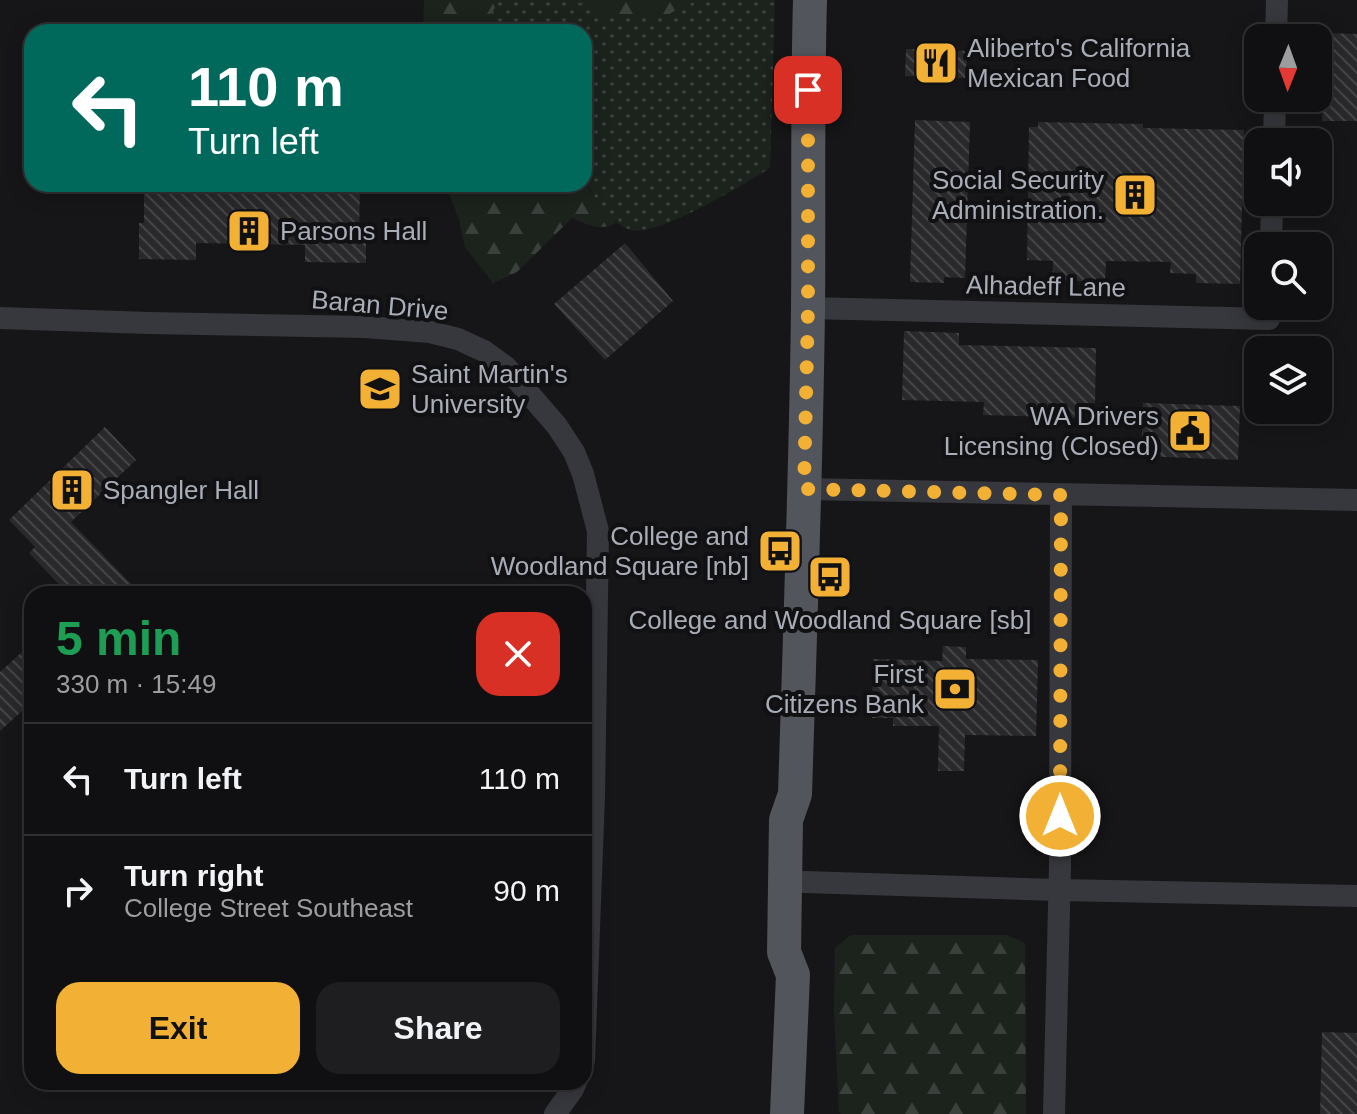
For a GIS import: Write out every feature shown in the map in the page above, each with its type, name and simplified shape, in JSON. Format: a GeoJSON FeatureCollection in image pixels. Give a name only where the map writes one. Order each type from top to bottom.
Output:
{"type":"FeatureCollection","features":[{"type":"Feature","properties":{"kind":"main road"},"geometry":{"type":"LineString","coordinates":[[793,975],[784,952],[786,820],[795,794],[804,489],[810,0]]}},
{"type":"Feature","properties":{"kind":"main road"},"geometry":{"type":"LineString","coordinates":[[787,1114],[793,975],[803,953],[805,821],[795,794]]}},
{"type":"Feature","properties":{"kind":"street"},"geometry":{"type":"LineString","coordinates":[[1276,24],[1277,0]]}},
{"type":"Feature","properties":{"kind":"street","name":"Alhadeff Lane"},"geometry":{"type":"LineString","coordinates":[[808,308],[1244,313]]}},
{"type":"Feature","properties":{"kind":"street","name":"Baran Drive"},"geometry":{"type":"LineString","coordinates":[[0,318],[365,327],[430,332],[458,339],[484,351],[506,367],[557,426],[574,452],[598,531],[592,849]]}},
{"type":"Feature","properties":{"kind":"street"},"geometry":{"type":"LineString","coordinates":[[804,489],[1357,500]]}},
{"type":"Feature","properties":{"kind":"street"},"geometry":{"type":"LineString","coordinates":[[1054,1114],[1059,890],[1061,495]]}},
{"type":"Feature","properties":{"kind":"street"},"geometry":{"type":"LineString","coordinates":[[804,882],[1357,896]]}},
{"type":"Feature","properties":{"kind":"street"},"geometry":{"type":"LineString","coordinates":[[555,1114],[572,1090]]}},
{"type":"Feature","properties":{"kind":"green space"},"geometry":{"type":"Polygon","coordinates":[[[424,0],[492,0],[495,8],[483,24],[423,24],[424,0]]]}},
{"type":"Feature","properties":{"kind":"green space"},"geometry":{"type":"Polygon","coordinates":[[[492,0],[576,0],[608,18],[665,16],[697,0],[775,0],[770,168],[701,208],[660,226],[631,230],[623,226],[602,207],[592,192],[592,24],[483,24],[495,8],[492,0]]]}},
{"type":"Feature","properties":{"kind":"green space"},"geometry":{"type":"Polygon","coordinates":[[[576,0],[697,0],[665,16],[607,18],[576,0]]]}},
{"type":"Feature","properties":{"kind":"green space"},"geometry":{"type":"Polygon","coordinates":[[[448,192],[591,192],[616,223],[599,227],[572,218],[517,272],[493,283],[465,247],[459,219],[448,192]]]}},
{"type":"Feature","properties":{"kind":"green space"},"geometry":{"type":"Polygon","coordinates":[[[851,935],[1007,935],[1025,943],[1026,1114],[839,1112],[834,1011],[835,948],[851,935]]]}},
{"type":"Feature","properties":{"kind":"building"},"geometry":{"type":"Polygon","coordinates":[[[1332,33],[1357,34],[1357,121],[1322,121],[1323,112],[1332,112],[1332,33]]]}},
{"type":"Feature","properties":{"kind":"building","name":"Aliberto's California Mexican Food"},"geometry":{"type":"Polygon","coordinates":[[[906,49],[967,51],[966,78],[905,76],[906,49]]]}},
{"type":"Feature","properties":{"kind":"building"},"geometry":{"type":"Polygon","coordinates":[[[915,120],[970,122],[965,278],[944,277],[944,283],[910,282],[915,120]]]}},
{"type":"Feature","properties":{"kind":"building","name":"Social Security Administration."},"geometry":{"type":"Polygon","coordinates":[[[1038,122],[1244,130],[1240,284],[1196,283],[1196,274],[1170,273],[1171,262],[1106,261],[1105,282],[1052,280],[1053,261],[1027,260],[1029,127],[1038,127],[1038,122]]]}},
{"type":"Feature","properties":{"kind":"building","name":"Parsons Hall"},"geometry":{"type":"Polygon","coordinates":[[[144,192],[360,192],[359,238],[366,238],[366,263],[305,262],[305,245],[196,243],[196,260],[139,259],[139,223],[144,223],[144,192]]]}},
{"type":"Feature","properties":{"kind":"building"},"geometry":{"type":"Polygon","coordinates":[[[625,243],[673,301],[605,360],[554,304],[625,243]]]}},
{"type":"Feature","properties":{"kind":"building"},"geometry":{"type":"Polygon","coordinates":[[[904,331],[959,333],[959,345],[1096,348],[1095,403],[1080,403],[1079,418],[983,415],[984,402],[902,400],[904,331]]]}},
{"type":"Feature","properties":{"kind":"building","name":"WA Drivers Licensing (Closed)"},"geometry":{"type":"Polygon","coordinates":[[[1143,403],[1240,406],[1238,460],[1141,456],[1143,403]]]}},
{"type":"Feature","properties":{"kind":"building","name":"Spangler Hall"},"geometry":{"type":"Polygon","coordinates":[[[105,427],[136,460],[71,522],[133,586],[60,586],[29,553],[35,547],[9,520],[105,427]]]}},
{"type":"Feature","properties":{"kind":"building","name":"First Citizens Bank"},"geometry":{"type":"Polygon","coordinates":[[[943,646],[966,647],[966,659],[1038,660],[1036,736],[965,735],[964,771],[938,771],[939,726],[893,726],[893,718],[872,718],[873,659],[942,661],[943,646]]]}},
{"type":"Feature","properties":{"kind":"building"},"geometry":{"type":"Polygon","coordinates":[[[24,650],[24,709],[0,731],[0,672],[24,650]]]}},
{"type":"Feature","properties":{"kind":"building"},"geometry":{"type":"Polygon","coordinates":[[[1322,1032],[1357,1033],[1357,1114],[1320,1114],[1322,1032]]]}},
{"type":"Feature","properties":{"kind":"place","name":"Aliberto's California Mexican Food"},"geometry":{"type":"Point","coordinates":[936,63]}},
{"type":"Feature","properties":{"kind":"place","name":"Social Security Administration."},"geometry":{"type":"Point","coordinates":[1135,195]}},
{"type":"Feature","properties":{"kind":"place","name":"Parsons Hall"},"geometry":{"type":"Point","coordinates":[249,231]}},
{"type":"Feature","properties":{"kind":"place","name":"Saint Martin's University"},"geometry":{"type":"Point","coordinates":[380,389]}},
{"type":"Feature","properties":{"kind":"place","name":"WA Drivers Licensing (Closed)"},"geometry":{"type":"Point","coordinates":[1190,431]}},
{"type":"Feature","properties":{"kind":"place","name":"Spangler Hall"},"geometry":{"type":"Point","coordinates":[72,490]}},
{"type":"Feature","properties":{"kind":"place","name":"College and Woodland Square [nb]"},"geometry":{"type":"Point","coordinates":[780,551]}},
{"type":"Feature","properties":{"kind":"place","name":"College and Woodland Square [sb]"},"geometry":{"type":"Point","coordinates":[830,577]}},
{"type":"Feature","properties":{"kind":"place","name":"First Citizens Bank"},"geometry":{"type":"Point","coordinates":[955,689]}},
{"type":"Feature","properties":{"kind":"route"},"geometry":{"type":"LineString","coordinates":[[808,90],[804,489],[1061,495],[1060,816]]}}]}
